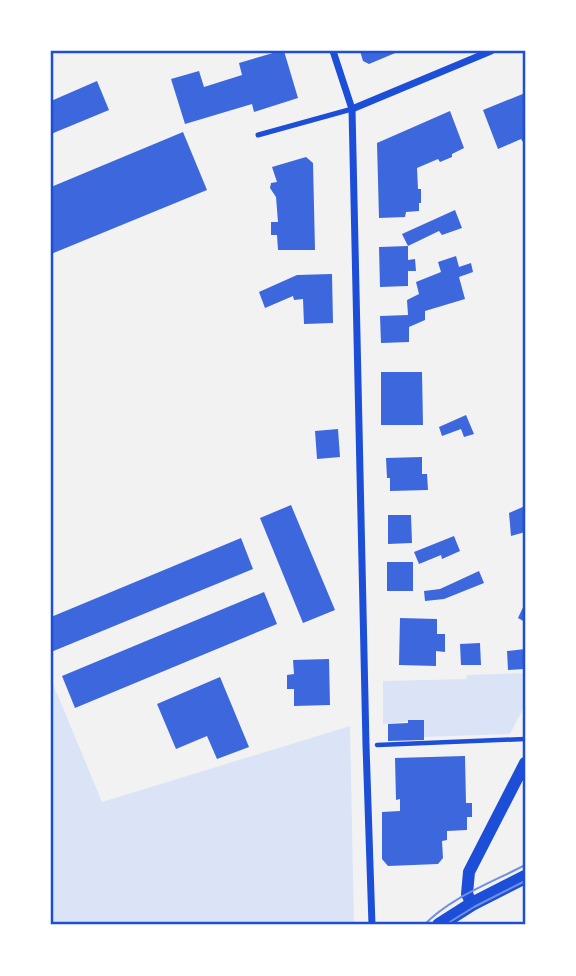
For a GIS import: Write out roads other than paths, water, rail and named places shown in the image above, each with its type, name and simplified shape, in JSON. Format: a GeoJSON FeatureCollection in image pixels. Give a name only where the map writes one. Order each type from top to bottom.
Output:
{"type":"FeatureCollection","features":[{"type":"Feature","properties":{"kind":"main road"},"geometry":{"type":"LineString","coordinates":[[439,925],[472,904],[525,877]]}},
{"type":"Feature","properties":{"kind":"street"},"geometry":{"type":"LineString","coordinates":[[333,51],[352,109],[372,925]]}},
{"type":"Feature","properties":{"kind":"street"},"geometry":{"type":"LineString","coordinates":[[352,109],[491,51]]}},
{"type":"Feature","properties":{"kind":"street"},"geometry":{"type":"LineString","coordinates":[[472,904],[467,894],[469,872],[525,763]]}},
{"type":"Feature","properties":{"kind":"lane"},"geometry":{"type":"LineString","coordinates":[[258,135],[352,109]]}},
{"type":"Feature","properties":{"kind":"tram line"},"geometry":{"type":"LineString","coordinates":[[424,925],[459,898],[525,865]]}},
{"type":"Feature","properties":{"kind":"tram line"},"geometry":{"type":"LineString","coordinates":[[445,925],[525,881]]}}]}
